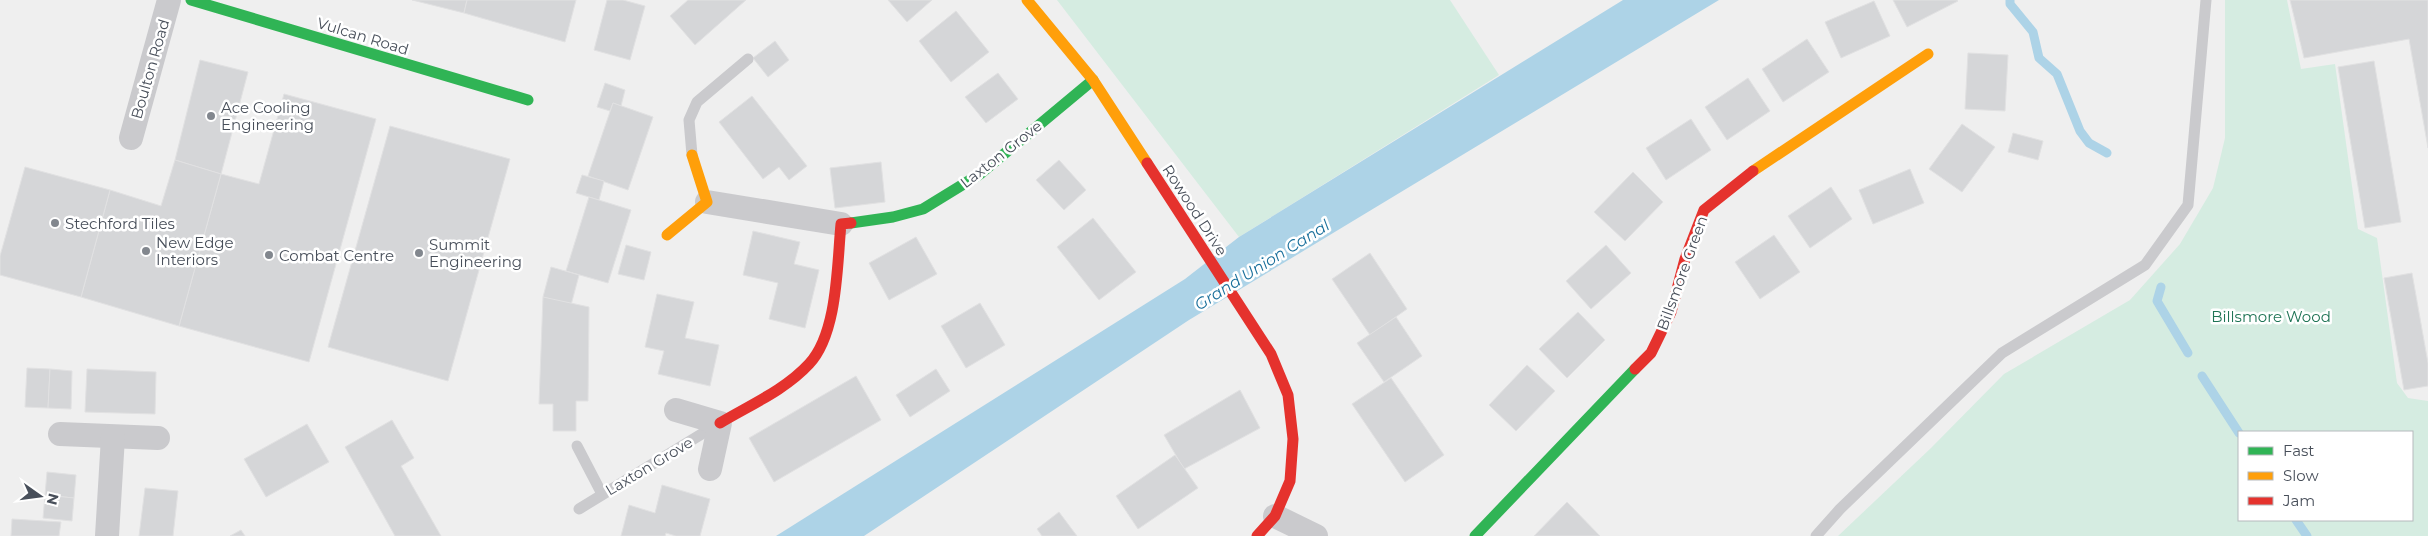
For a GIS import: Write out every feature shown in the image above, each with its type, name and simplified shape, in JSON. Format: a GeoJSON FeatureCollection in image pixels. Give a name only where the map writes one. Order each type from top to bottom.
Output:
{"type":"FeatureCollection","features":[{"type":"Feature","properties":{"kind":"street","name":"Boulton Road"},"geometry":{"type":"LineString","coordinates":[[131,138],[169,0]]}},
{"type":"Feature","properties":{"kind":"street","name":"Vulcan Road"},"geometry":{"type":"LineString","coordinates":[[190,0],[528,100]]}},
{"type":"Feature","properties":{"kind":"street","name":"Rowood Drive"},"geometry":{"type":"LineString","coordinates":[[1027,0],[1093,80],[1271,354],[1288,395],[1293,439],[1290,481],[1275,516],[1257,536]]}},
{"type":"Feature","properties":{"kind":"street","name":"Billsmore Green"},"geometry":{"type":"LineString","coordinates":[[1475,536],[1651,353],[1671,312],[1685,258],[1704,210],[1743,177],[1928,54]]}},
{"type":"Feature","properties":{"kind":"street","name":"Laxton Grove"},"geometry":{"type":"LineString","coordinates":[[707,202],[841,224],[893,217],[923,209],[980,174],[1093,80]]}},
{"type":"Feature","properties":{"kind":"street"},"geometry":{"type":"LineString","coordinates":[[667,234],[707,202],[692,155]]}},
{"type":"Feature","properties":{"kind":"street","name":"Laxton Grove"},"geometry":{"type":"LineString","coordinates":[[710,469],[720,423],[794,378],[818,352],[828,327],[841,224]]}},
{"type":"Feature","properties":{"kind":"street","name":"Laxton Grove"},"geometry":{"type":"LineString","coordinates":[[676,410],[720,423]]}},
{"type":"Feature","properties":{"kind":"street"},"geometry":{"type":"LineString","coordinates":[[60,434],[158,438]]}},
{"type":"Feature","properties":{"kind":"street"},"geometry":{"type":"LineString","coordinates":[[107,536],[113,437]]}},
{"type":"Feature","properties":{"kind":"street"},"geometry":{"type":"LineString","coordinates":[[1275,516],[1316,536]]}},
{"type":"Feature","properties":{"kind":"lane"},"geometry":{"type":"LineString","coordinates":[[1816,536],[1840,510],[2002,353],[2146,265],[2188,205],[2206,0]]}},
{"type":"Feature","properties":{"kind":"lane"},"geometry":{"type":"LineString","coordinates":[[692,155],[689,120],[697,102],[748,59]]}},
{"type":"Feature","properties":{"kind":"lane","name":"Laxton Grove"},"geometry":{"type":"LineString","coordinates":[[579,509],[720,423]]}},
{"type":"Feature","properties":{"kind":"lane"},"geometry":{"type":"LineString","coordinates":[[577,446],[602,494]]}},
{"type":"Feature","properties":{"kind":"green space"},"geometry":{"type":"Polygon","coordinates":[[[1057,0],[1450,0],[1499,75],[1239,237],[1057,0]]]}},
{"type":"Feature","properties":{"kind":"green space","name":"Billsmore Wood"},"geometry":{"type":"Polygon","coordinates":[[[2225,0],[2287,0],[2301,69],[2335,64],[2358,229],[2377,238],[2397,383],[2408,398],[2428,401],[2428,536],[1838,536],[1931,448],[2004,374],[2130,300],[2180,244],[2213,188],[2225,138],[2225,0]]]}},
{"type":"Feature","properties":{"kind":"water","name":"Grand Union Canal"},"geometry":{"type":"Polygon","coordinates":[[[1623,0],[1719,0],[1189,320],[864,536],[776,536],[1185,279],[1239,237],[1623,0]]]}},
{"type":"Feature","properties":{"kind":"building"},"geometry":{"type":"Polygon","coordinates":[[[412,0],[467,0],[464,13],[412,0]]]}},
{"type":"Feature","properties":{"kind":"building"},"geometry":{"type":"Polygon","coordinates":[[[467,0],[576,0],[565,42],[464,13],[467,0]]]}},
{"type":"Feature","properties":{"kind":"building"},"geometry":{"type":"Polygon","coordinates":[[[607,0],[623,0],[645,6],[630,60],[594,50],[607,0]]]}},
{"type":"Feature","properties":{"kind":"building"},"geometry":{"type":"Polygon","coordinates":[[[688,0],[746,0],[695,45],[670,16],[688,0]]]}},
{"type":"Feature","properties":{"kind":"building"},"geometry":{"type":"Polygon","coordinates":[[[888,0],[932,0],[907,22],[888,0]]]}},
{"type":"Feature","properties":{"kind":"building"},"geometry":{"type":"Polygon","coordinates":[[[1893,0],[1957,0],[1958,1],[1907,27],[1893,0]]]}},
{"type":"Feature","properties":{"kind":"building"},"geometry":{"type":"Polygon","coordinates":[[[2290,0],[2428,0],[2428,148],[2409,39],[2304,58],[2290,0]]]}},
{"type":"Feature","properties":{"kind":"building"},"geometry":{"type":"Polygon","coordinates":[[[1874,1],[1890,36],[1841,58],[1825,22],[1874,1]]]}},
{"type":"Feature","properties":{"kind":"building"},"geometry":{"type":"Polygon","coordinates":[[[956,11],[989,52],[951,82],[919,41],[956,11]]]}},
{"type":"Feature","properties":{"kind":"building"},"geometry":{"type":"Polygon","coordinates":[[[1807,39],[1829,72],[1783,102],[1762,69],[1807,39]]]}},
{"type":"Feature","properties":{"kind":"building"},"geometry":{"type":"Polygon","coordinates":[[[775,41],[789,60],[768,77],[753,58],[775,41]]]}},
{"type":"Feature","properties":{"kind":"building"},"geometry":{"type":"Polygon","coordinates":[[[1968,53],[2008,55],[2005,111],[1965,109],[1968,53]]]}},
{"type":"Feature","properties":{"kind":"building","name":"Ace Cooling Engineering"},"geometry":{"type":"Polygon","coordinates":[[[200,60],[248,72],[221,174],[175,160],[200,60]]]}},
{"type":"Feature","properties":{"kind":"building"},"geometry":{"type":"Polygon","coordinates":[[[2374,61],[2401,222],[2365,228],[2338,67],[2374,61]]]}},
{"type":"Feature","properties":{"kind":"building"},"geometry":{"type":"Polygon","coordinates":[[[998,73],[1018,99],[986,123],[965,97],[998,73]]]}},
{"type":"Feature","properties":{"kind":"building"},"geometry":{"type":"Polygon","coordinates":[[[1748,78],[1770,111],[1727,140],[1705,107],[1748,78]]]}},
{"type":"Feature","properties":{"kind":"building"},"geometry":{"type":"Polygon","coordinates":[[[605,83],[625,90],[621,106],[613,103],[610,111],[597,107],[605,83]]]}},
{"type":"Feature","properties":{"kind":"building","name":"Combat Centre"},"geometry":{"type":"Polygon","coordinates":[[[284,94],[376,119],[309,362],[179,326],[221,174],[259,184],[284,94]]]}},
{"type":"Feature","properties":{"kind":"building"},"geometry":{"type":"Polygon","coordinates":[[[752,96],[807,166],[789,180],[779,167],[763,179],[719,122],[752,96]]]}},
{"type":"Feature","properties":{"kind":"building"},"geometry":{"type":"Polygon","coordinates":[[[613,103],[653,117],[628,190],[588,176],[613,103]]]}},
{"type":"Feature","properties":{"kind":"building"},"geometry":{"type":"Polygon","coordinates":[[[1691,119],[1711,150],[1666,180],[1646,148],[1691,119]]]}},
{"type":"Feature","properties":{"kind":"building"},"geometry":{"type":"Polygon","coordinates":[[[1962,124],[1995,147],[1962,192],[1929,169],[1962,124]]]}},
{"type":"Feature","properties":{"kind":"building","name":"Summit Engineering"},"geometry":{"type":"Polygon","coordinates":[[[390,126],[510,159],[448,381],[328,347],[390,126]]]}},
{"type":"Feature","properties":{"kind":"building"},"geometry":{"type":"Polygon","coordinates":[[[2013,133],[2043,141],[2038,160],[2008,152],[2013,133]]]}},
{"type":"Feature","properties":{"kind":"building","name":"New Edge Interiors"},"geometry":{"type":"Polygon","coordinates":[[[175,160],[221,174],[179,326],[81,297],[110,190],[161,206],[175,160]]]}},
{"type":"Feature","properties":{"kind":"building"},"geometry":{"type":"Polygon","coordinates":[[[1059,160],[1086,190],[1064,210],[1036,180],[1059,160]]]}},
{"type":"Feature","properties":{"kind":"building"},"geometry":{"type":"Polygon","coordinates":[[[881,162],[885,202],[835,208],[830,168],[881,162]]]}},
{"type":"Feature","properties":{"kind":"building","name":"Stechford Tiles"},"geometry":{"type":"Polygon","coordinates":[[[25,167],[110,190],[81,297],[0,275],[0,256],[25,167]]]}},
{"type":"Feature","properties":{"kind":"building"},"geometry":{"type":"Polygon","coordinates":[[[1910,169],[1924,203],[1873,224],[1859,190],[1910,169]]]}},
{"type":"Feature","properties":{"kind":"building"},"geometry":{"type":"Polygon","coordinates":[[[1633,172],[1663,202],[1625,241],[1594,212],[1633,172]]]}},
{"type":"Feature","properties":{"kind":"building"},"geometry":{"type":"Polygon","coordinates":[[[582,175],[604,181],[599,200],[576,193],[582,175]]]}},
{"type":"Feature","properties":{"kind":"building"},"geometry":{"type":"Polygon","coordinates":[[[1831,187],[1852,219],[1810,248],[1788,216],[1831,187]]]}},
{"type":"Feature","properties":{"kind":"building"},"geometry":{"type":"Polygon","coordinates":[[[589,197],[631,210],[608,283],[566,271],[589,197]]]}},
{"type":"Feature","properties":{"kind":"building"},"geometry":{"type":"Polygon","coordinates":[[[1093,218],[1136,272],[1099,300],[1057,247],[1093,218]]]}},
{"type":"Feature","properties":{"kind":"building"},"geometry":{"type":"Polygon","coordinates":[[[753,231],[800,242],[794,264],[819,270],[805,328],[769,319],[778,283],[743,275],[753,231]]]}},
{"type":"Feature","properties":{"kind":"building"},"geometry":{"type":"Polygon","coordinates":[[[1774,235],[1800,272],[1760,299],[1735,262],[1774,235]]]}},
{"type":"Feature","properties":{"kind":"building"},"geometry":{"type":"Polygon","coordinates":[[[916,237],[937,274],[889,300],[869,263],[916,237]]]}},
{"type":"Feature","properties":{"kind":"building"},"geometry":{"type":"Polygon","coordinates":[[[626,245],[651,252],[644,280],[618,274],[626,245]]]}},
{"type":"Feature","properties":{"kind":"building"},"geometry":{"type":"Polygon","coordinates":[[[1606,245],[1631,273],[1591,309],[1566,281],[1606,245]]]}},
{"type":"Feature","properties":{"kind":"building"},"geometry":{"type":"Polygon","coordinates":[[[1370,253],[1407,309],[1370,335],[1332,279],[1370,253]]]}},
{"type":"Feature","properties":{"kind":"building"},"geometry":{"type":"Polygon","coordinates":[[[551,267],[579,275],[571,305],[543,297],[551,267]]]}},
{"type":"Feature","properties":{"kind":"building"},"geometry":{"type":"Polygon","coordinates":[[[2412,273],[2428,363],[2428,386],[2404,390],[2384,278],[2412,273]]]}},
{"type":"Feature","properties":{"kind":"building"},"geometry":{"type":"Polygon","coordinates":[[[657,294],[694,302],[685,338],[719,345],[710,386],[658,374],[664,351],[645,347],[657,294]]]}},
{"type":"Feature","properties":{"kind":"building"},"geometry":{"type":"Polygon","coordinates":[[[543,297],[589,307],[588,401],[576,401],[576,431],[553,431],[553,404],[539,404],[543,297]]]}},
{"type":"Feature","properties":{"kind":"building"},"geometry":{"type":"Polygon","coordinates":[[[980,303],[1005,345],[966,368],[941,326],[980,303]]]}},
{"type":"Feature","properties":{"kind":"building"},"geometry":{"type":"Polygon","coordinates":[[[1578,312],[1605,340],[1567,378],[1539,349],[1578,312]]]}},
{"type":"Feature","properties":{"kind":"building"},"geometry":{"type":"Polygon","coordinates":[[[1396,317],[1422,356],[1384,382],[1357,343],[1396,317]]]}},
{"type":"Feature","properties":{"kind":"building"},"geometry":{"type":"Polygon","coordinates":[[[1527,365],[1555,391],[1516,431],[1489,405],[1527,365]]]}},
{"type":"Feature","properties":{"kind":"building"},"geometry":{"type":"Polygon","coordinates":[[[27,368],[50,369],[48,408],[25,407],[27,368]]]}},
{"type":"Feature","properties":{"kind":"building"},"geometry":{"type":"Polygon","coordinates":[[[50,369],[72,371],[71,409],[48,408],[50,369]]]}},
{"type":"Feature","properties":{"kind":"building"},"geometry":{"type":"Polygon","coordinates":[[[87,369],[156,372],[155,414],[85,412],[87,369]]]}},
{"type":"Feature","properties":{"kind":"building"},"geometry":{"type":"Polygon","coordinates":[[[936,369],[950,391],[910,417],[896,395],[936,369]]]}},
{"type":"Feature","properties":{"kind":"building"},"geometry":{"type":"Polygon","coordinates":[[[856,376],[881,420],[774,482],[749,438],[856,376]]]}},
{"type":"Feature","properties":{"kind":"building"},"geometry":{"type":"Polygon","coordinates":[[[1391,378],[1444,455],[1405,482],[1352,404],[1391,378]]]}},
{"type":"Feature","properties":{"kind":"building"},"geometry":{"type":"Polygon","coordinates":[[[1240,390],[1260,428],[1184,469],[1164,435],[1240,390]]]}},
{"type":"Feature","properties":{"kind":"building"},"geometry":{"type":"Polygon","coordinates":[[[392,420],[414,458],[401,466],[441,536],[395,536],[345,447],[392,420]]]}},
{"type":"Feature","properties":{"kind":"building"},"geometry":{"type":"Polygon","coordinates":[[[307,424],[329,462],[266,497],[244,459],[307,424]]]}},
{"type":"Feature","properties":{"kind":"building"},"geometry":{"type":"Polygon","coordinates":[[[1175,455],[1198,488],[1138,529],[1116,496],[1175,455]]]}},
{"type":"Feature","properties":{"kind":"building"},"geometry":{"type":"Polygon","coordinates":[[[47,472],[76,475],[74,498],[45,495],[47,472]]]}},
{"type":"Feature","properties":{"kind":"building"},"geometry":{"type":"Polygon","coordinates":[[[662,485],[710,499],[700,536],[676,536],[666,533],[665,536],[621,536],[629,505],[655,513],[662,485]]]}},
{"type":"Feature","properties":{"kind":"building"},"geometry":{"type":"Polygon","coordinates":[[[145,488],[178,491],[173,536],[139,536],[145,488]]]}},
{"type":"Feature","properties":{"kind":"building"},"geometry":{"type":"Polygon","coordinates":[[[45,495],[74,498],[72,521],[43,518],[45,495]]]}},
{"type":"Feature","properties":{"kind":"building"},"geometry":{"type":"Polygon","coordinates":[[[1567,502],[1600,536],[1534,536],[1567,502]]]}},
{"type":"Feature","properties":{"kind":"building"},"geometry":{"type":"Polygon","coordinates":[[[1059,512],[1077,536],[1042,536],[1037,529],[1059,512]]]}},
{"type":"Feature","properties":{"kind":"building"},"geometry":{"type":"Polygon","coordinates":[[[12,519],[61,522],[59,536],[11,536],[12,519]]]}},
{"type":"Feature","properties":{"kind":"building"},"geometry":{"type":"Polygon","coordinates":[[[241,530],[245,536],[230,536],[241,530]]]}},
{"type":"Feature","properties":{"kind":"waterway"},"geometry":{"type":"LineString","coordinates":[[2010,0],[2010,4],[2033,32],[2039,58],[2057,74],[2080,131],[2089,143],[2107,153]]}},
{"type":"Feature","properties":{"kind":"waterway"},"geometry":{"type":"LineString","coordinates":[[2161,287],[2157,301],[2188,353]]}},
{"type":"Feature","properties":{"kind":"waterway"},"geometry":{"type":"LineString","coordinates":[[2202,376],[2238,431]]}},
{"type":"Feature","properties":{"kind":"waterway"},"geometry":{"type":"LineString","coordinates":[[2297,521],[2307,536]]}},
{"type":"Feature","properties":{"kind":"traffic: fast"},"geometry":{"type":"LineString","coordinates":[[191,0],[528,100]]}},
{"type":"Feature","properties":{"kind":"traffic: fast"},"geometry":{"type":"LineString","coordinates":[[851,223],[893,217],[923,209],[980,174],[1093,80]]}},
{"type":"Feature","properties":{"kind":"traffic: fast"},"geometry":{"type":"LineString","coordinates":[[1475,536],[1635,369]]}},
{"type":"Feature","properties":{"kind":"traffic: slow"},"geometry":{"type":"LineString","coordinates":[[1027,0],[1093,80],[1147,163]]}},
{"type":"Feature","properties":{"kind":"traffic: slow"},"geometry":{"type":"LineString","coordinates":[[1753,171],[1928,54]]}},
{"type":"Feature","properties":{"kind":"traffic: slow"},"geometry":{"type":"LineString","coordinates":[[667,235],[707,202],[692,155]]}},
{"type":"Feature","properties":{"kind":"traffic: jam"},"geometry":{"type":"LineString","coordinates":[[1147,163],[1271,354],[1288,395],[1293,439],[1290,481],[1275,516],[1257,536]]}},
{"type":"Feature","properties":{"kind":"traffic: jam"},"geometry":{"type":"LineString","coordinates":[[1635,369],[1651,353],[1671,312],[1685,259],[1704,210],[1753,171]]}},
{"type":"Feature","properties":{"kind":"traffic: jam"},"geometry":{"type":"LineString","coordinates":[[720,423],[789,382],[809,364],[819,351],[831,317],[837,278],[841,224],[851,223]]}},
{"type":"Feature","properties":{"kind":"place","name":"Ace Cooling Engineering"},"geometry":{"type":"Point","coordinates":[211,116]}},
{"type":"Feature","properties":{"kind":"place","name":"Stechford Tiles"},"geometry":{"type":"Point","coordinates":[55,223]}},
{"type":"Feature","properties":{"kind":"place","name":"New Edge Interiors"},"geometry":{"type":"Point","coordinates":[146,251]}},
{"type":"Feature","properties":{"kind":"place","name":"Summit Engineering"},"geometry":{"type":"Point","coordinates":[419,253]}},
{"type":"Feature","properties":{"kind":"place","name":"Combat Centre"},"geometry":{"type":"Point","coordinates":[269,255]}}]}
